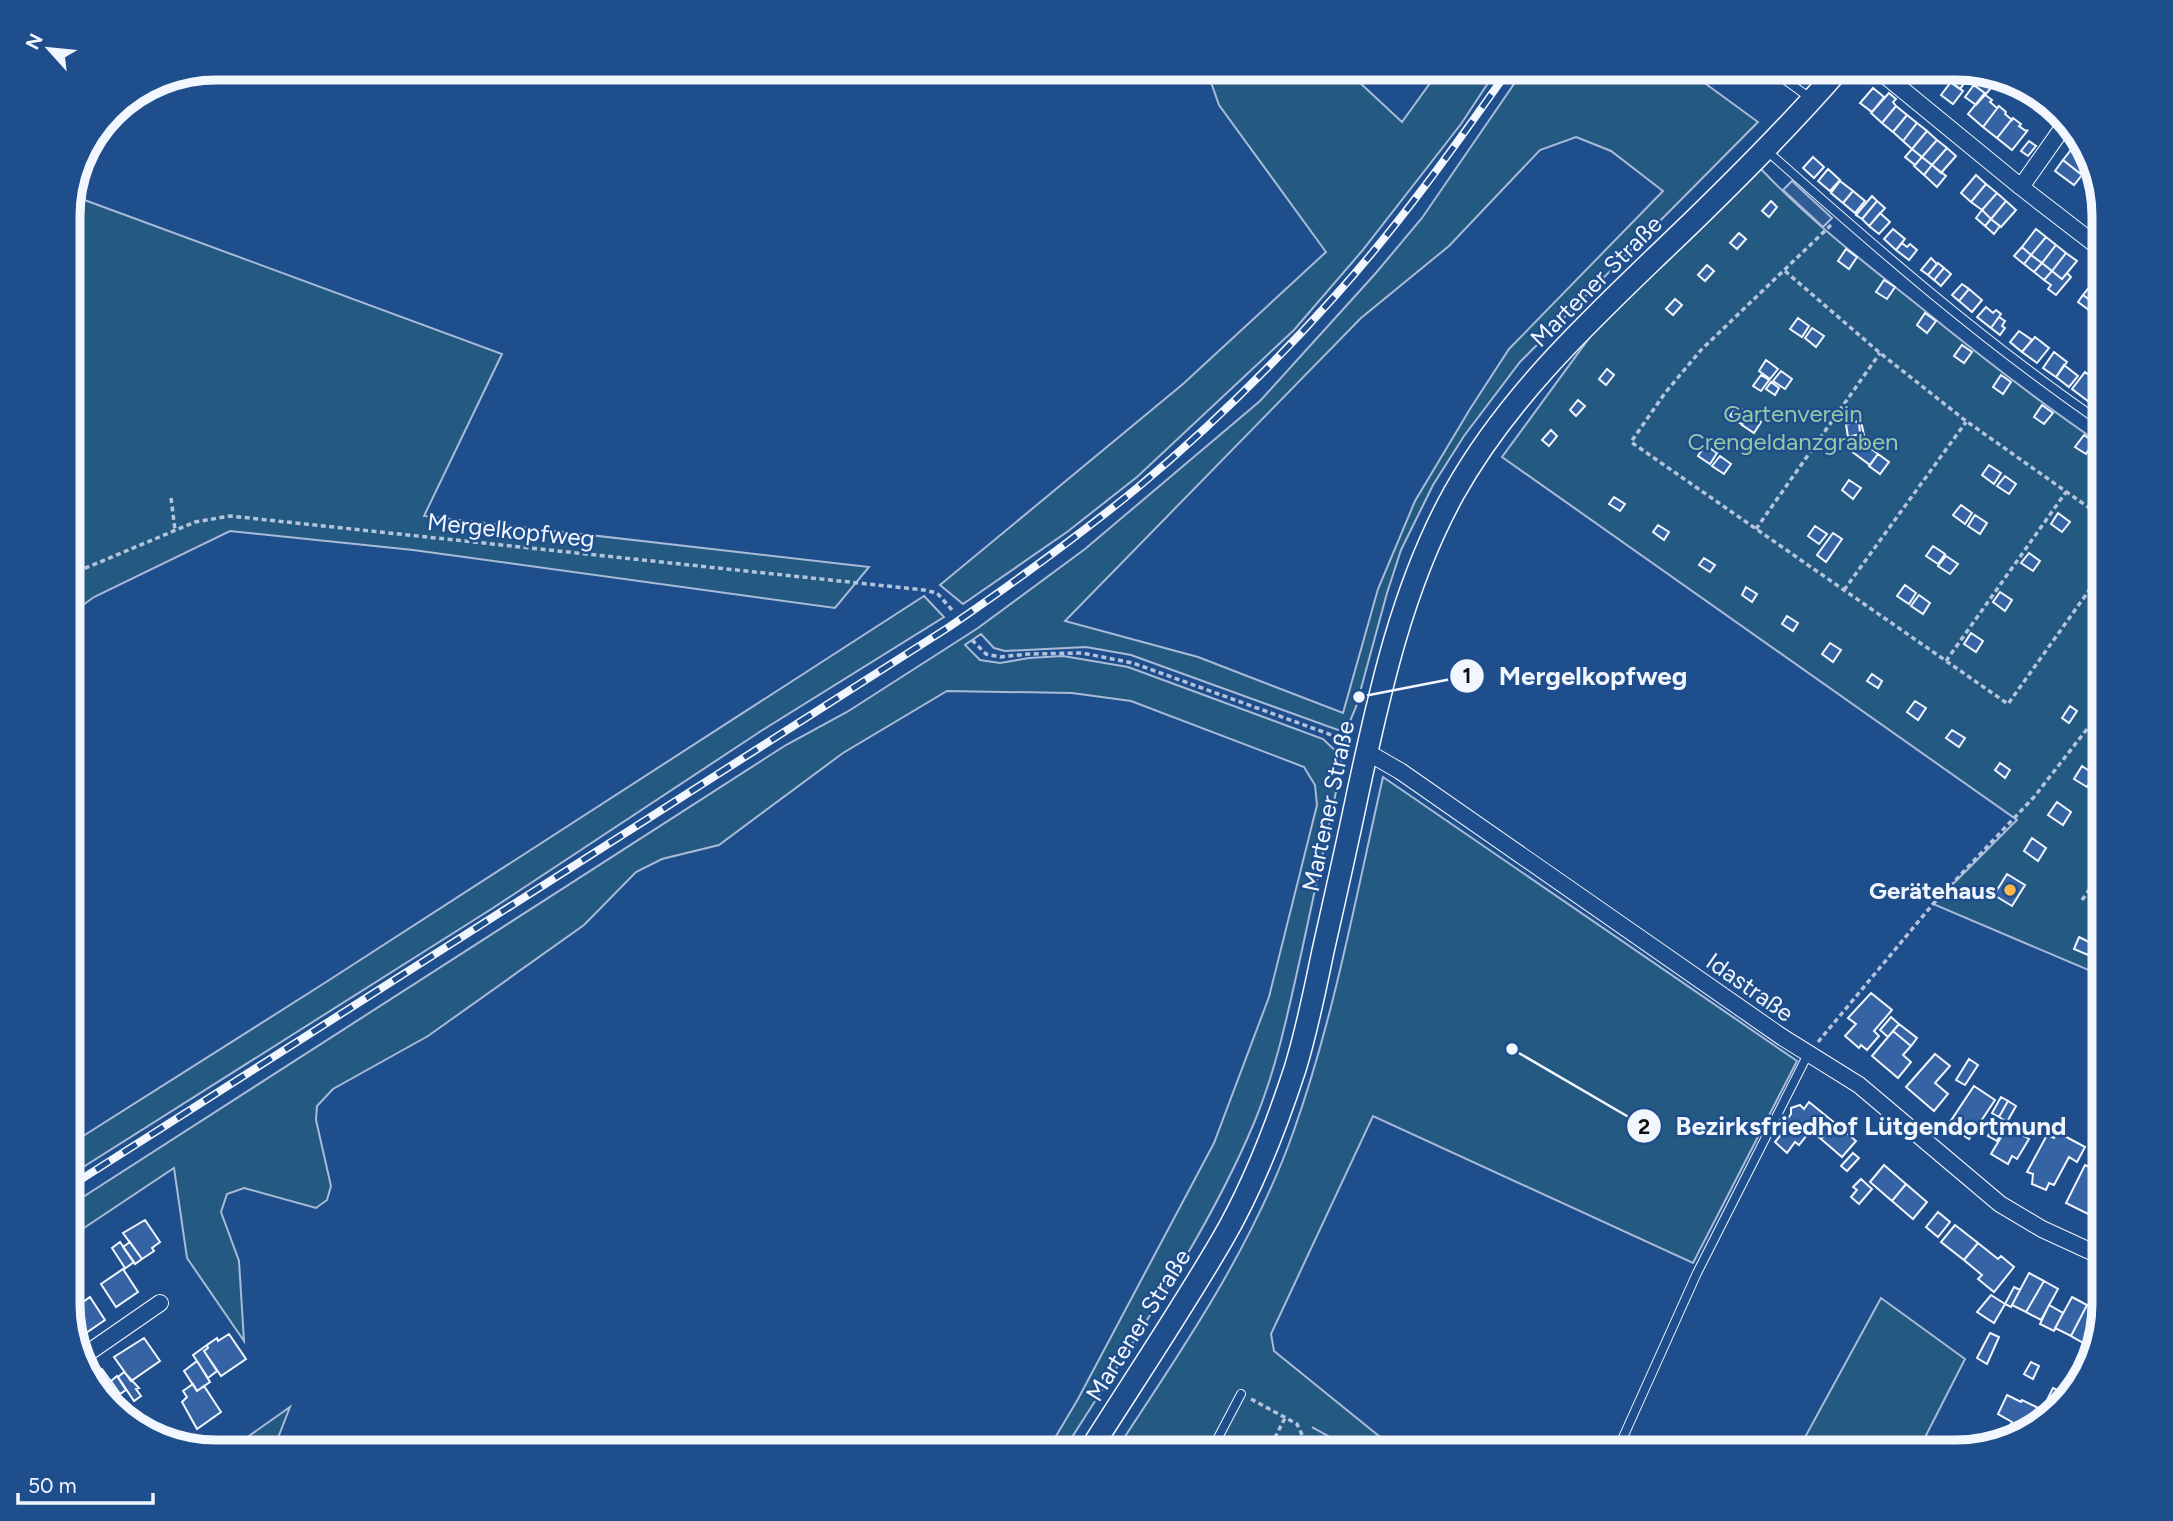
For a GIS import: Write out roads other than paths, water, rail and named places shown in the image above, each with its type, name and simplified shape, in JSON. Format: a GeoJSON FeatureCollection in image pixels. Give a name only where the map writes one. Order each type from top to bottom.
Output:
{"type":"FeatureCollection","features":[{"type":"Feature","properties":{"kind":"street","name":"Martener Straße"},"geometry":{"type":"LineString","coordinates":[[1096,1440],[1223,1239],[1275,1127],[1311,1006],[1377,702],[1411,588],[1431,538],[1477,455],[1506,414],[1565,347],[1766,150],[1830,80]]}},
{"type":"Feature","properties":{"kind":"street"},"geometry":{"type":"LineString","coordinates":[[1891,80],[2092,242]]}},
{"type":"Feature","properties":{"kind":"street"},"geometry":{"type":"LineString","coordinates":[[2021,187],[2061,130]]}},
{"type":"Feature","properties":{"kind":"street","name":"Idastraße"},"geometry":{"type":"LineString","coordinates":[[1367,752],[1400,771],[1808,1054],[1859,1085],[2000,1204],[2092,1252]]}},
{"type":"Feature","properties":{"kind":"street"},"geometry":{"type":"LineString","coordinates":[[89,1352],[160,1303]]}},
{"type":"Feature","properties":{"kind":"lane"},"geometry":{"type":"LineString","coordinates":[[1785,80],[1812,100]]}},
{"type":"Feature","properties":{"kind":"lane"},"geometry":{"type":"LineString","coordinates":[[1766,150],[1942,302],[2050,387],[2092,416]]}},
{"type":"Feature","properties":{"kind":"lane"},"geometry":{"type":"LineString","coordinates":[[1622,1440],[1698,1273],[1808,1054]]}},
{"type":"Feature","properties":{"kind":"lane"},"geometry":{"type":"LineString","coordinates":[[1217,1440],[1241,1394]]}},
{"type":"Feature","properties":{"kind":"railway"},"geometry":{"type":"LineString","coordinates":[[81,1179],[949,627],[1091,525],[1189,443],[1312,321],[1404,213],[1501,80]]}},
{"type":"Feature","properties":{"kind":"place","name":"Mergelkopfweg"},"geometry":{"type":"Point","coordinates":[1359,697]}},
{"type":"Feature","properties":{"kind":"place","name":"Gerätehaus"},"geometry":{"type":"Point","coordinates":[2010,890]}},
{"type":"Feature","properties":{"kind":"place","name":"Bezirksfriedhof Lütgendortmund"},"geometry":{"type":"Point","coordinates":[1512,1049]}},
{"type":"Feature","properties":{"kind":"park label","name":"Gartenverein Crengeldanzgraben"},"geometry":{"type":"Point","coordinates":[1793,427]}}]}
